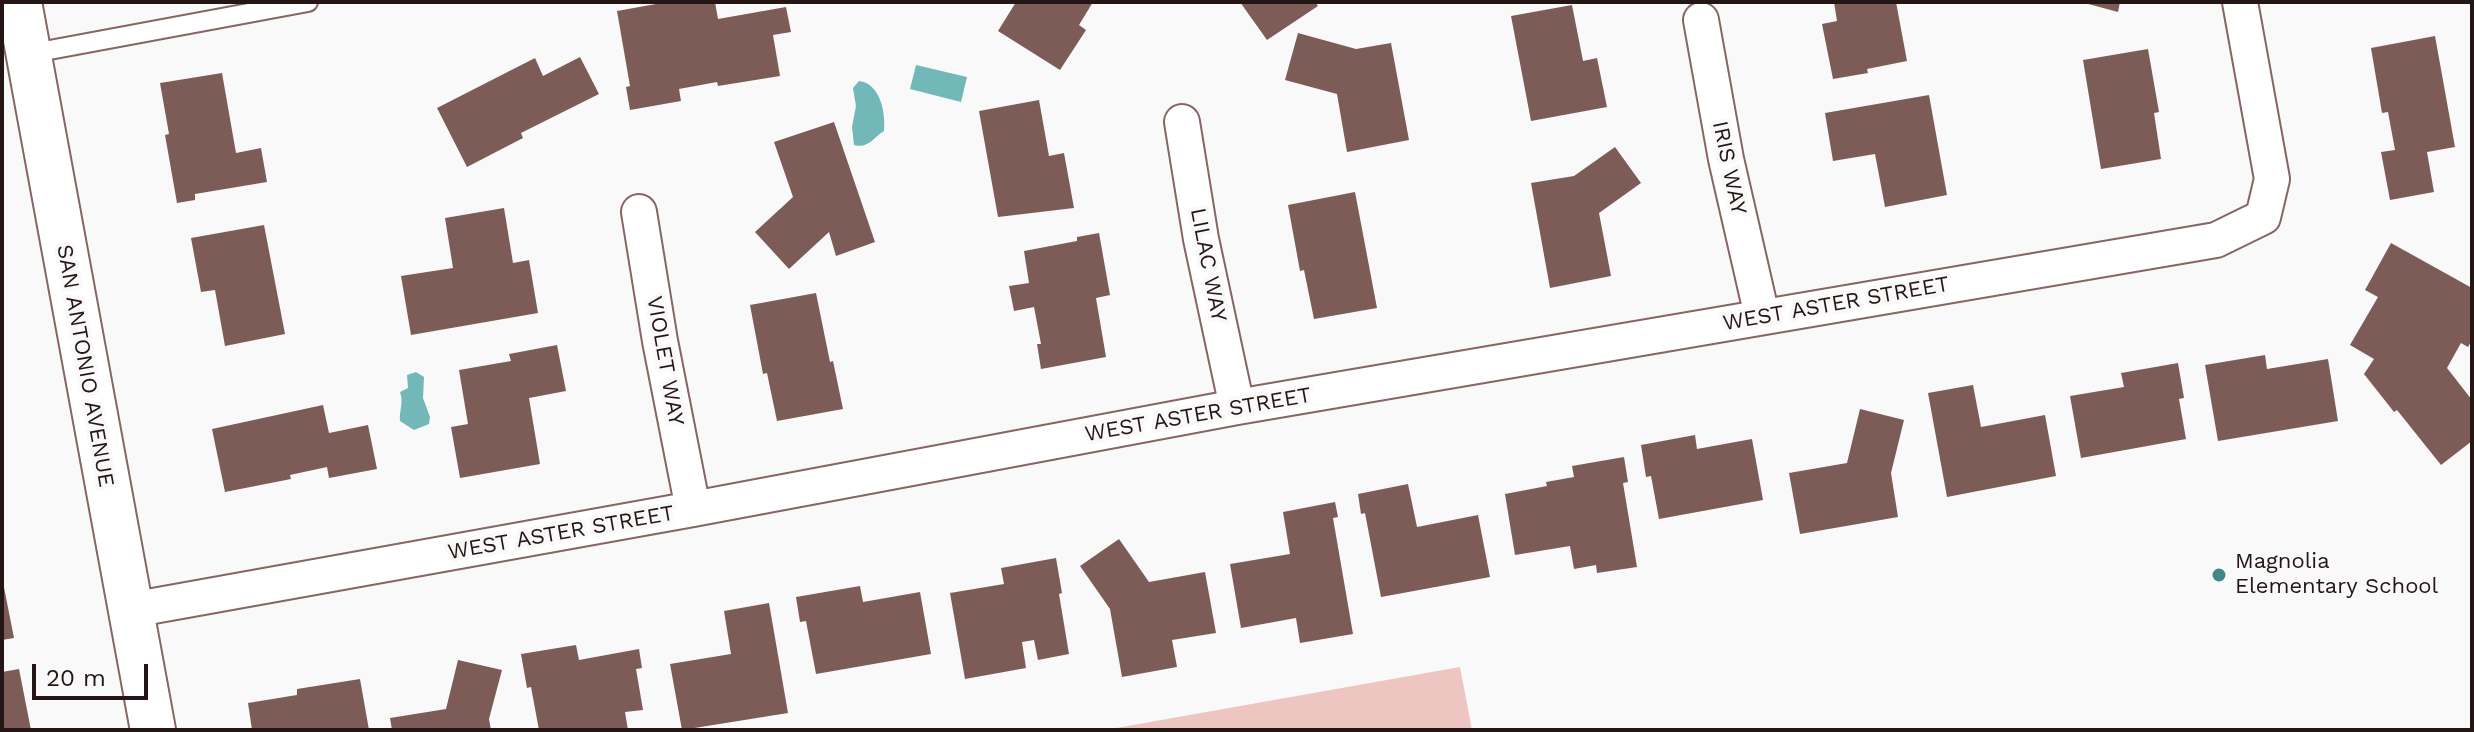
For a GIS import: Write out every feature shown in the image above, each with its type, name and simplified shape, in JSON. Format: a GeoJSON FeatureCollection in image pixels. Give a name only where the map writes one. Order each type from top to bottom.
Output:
{"type":"FeatureCollection","features":[{"type":"Feature","properties":{"kind":"main road","name":"SAN ANTONIO AVENUE"},"geometry":{"type":"LineString","coordinates":[[19,2],[153,730]]}},
{"type":"Feature","properties":{"kind":"street","name":"WEST ASTER STREET"},"geometry":{"type":"LineString","coordinates":[[131,610],[1237,407],[2216,240],[2263,217],[2272,179],[2240,2]]}},
{"type":"Feature","properties":{"kind":"street","name":"IRIS WAY"},"geometry":{"type":"LineString","coordinates":[[1701,20],[1726,159],[1762,316]]}},
{"type":"Feature","properties":{"kind":"street","name":"LILAC WAY"},"geometry":{"type":"LineString","coordinates":[[1182,122],[1201,239],[1237,407]]}},
{"type":"Feature","properties":{"kind":"street","name":"VIOLET WAY"},"geometry":{"type":"LineString","coordinates":[[639,212],[660,341],[693,509]]}},
{"type":"Feature","properties":{"kind":"lane"},"geometry":{"type":"LineString","coordinates":[[28,54],[308,2]]}},
{"type":"Feature","properties":{"kind":"shaded area"},"geometry":{"type":"Polygon","coordinates":[[[1460,667],[1472,730],[1105,730],[1460,667]]]}},
{"type":"Feature","properties":{"kind":"water"},"geometry":{"type":"Polygon","coordinates":[[[916,65],[967,77],[961,102],[910,89],[916,65]]]}},
{"type":"Feature","properties":{"kind":"water"},"geometry":{"type":"Polygon","coordinates":[[[859,81],[877,93],[883,108],[884,131],[867,144],[859,146],[854,145],[852,127],[856,106],[853,88],[859,81]]]}},
{"type":"Feature","properties":{"kind":"water"},"geometry":{"type":"Polygon","coordinates":[[[416,372],[424,377],[423,398],[430,417],[429,424],[414,430],[400,421],[400,392],[408,388],[407,375],[416,372]]]}},
{"type":"Feature","properties":{"kind":"building"},"geometry":{"type":"Polygon","coordinates":[[[667,2],[715,2],[718,19],[786,7],[791,32],[773,35],[780,76],[679,89],[681,101],[630,110],[626,87],[630,86],[617,11],[667,2]]]}},
{"type":"Feature","properties":{"kind":"building"},"geometry":{"type":"Polygon","coordinates":[[[1016,2],[1093,2],[1079,25],[1086,30],[1060,70],[998,31],[1016,2]]]}},
{"type":"Feature","properties":{"kind":"building"},"geometry":{"type":"Polygon","coordinates":[[[1240,2],[1315,2],[1318,6],[1267,40],[1240,2]]]}},
{"type":"Feature","properties":{"kind":"building"},"geometry":{"type":"Polygon","coordinates":[[[1834,2],[1896,2],[1907,61],[1867,69],[1868,73],[1833,79],[1822,24],[1837,21],[1834,2]]]}},
{"type":"Feature","properties":{"kind":"building"},"geometry":{"type":"Polygon","coordinates":[[[2081,2],[2120,2],[2118,12],[2081,2]]]}},
{"type":"Feature","properties":{"kind":"building"},"geometry":{"type":"Polygon","coordinates":[[[1572,5],[1583,61],[1597,58],[1607,107],[1531,121],[1511,16],[1572,5]]]}},
{"type":"Feature","properties":{"kind":"building"},"geometry":{"type":"Polygon","coordinates":[[[1298,33],[1356,49],[1391,43],[1409,140],[1347,152],[1337,94],[1285,80],[1298,33]]]}},
{"type":"Feature","properties":{"kind":"building"},"geometry":{"type":"Polygon","coordinates":[[[2435,36],[2455,147],[2427,152],[2434,192],[2390,200],[2381,152],[2395,150],[2388,112],[2382,113],[2371,48],[2435,36]]]}},
{"type":"Feature","properties":{"kind":"building"},"geometry":{"type":"Polygon","coordinates":[[[2148,49],[2159,112],[2154,113],[2161,159],[2101,169],[2083,60],[2148,49]]]}},
{"type":"Feature","properties":{"kind":"building"},"geometry":{"type":"Polygon","coordinates":[[[580,57],[599,94],[521,133],[523,138],[467,167],[437,108],[535,58],[543,76],[580,57]]]}},
{"type":"Feature","properties":{"kind":"building"},"geometry":{"type":"Polygon","coordinates":[[[222,73],[236,153],[261,148],[267,182],[195,194],[195,200],[177,203],[160,83],[222,73]]]}},
{"type":"Feature","properties":{"kind":"building"},"geometry":{"type":"Polygon","coordinates":[[[1929,95],[1947,195],[1885,207],[1875,154],[1833,161],[1825,113],[1929,95]]]}},
{"type":"Feature","properties":{"kind":"building"},"geometry":{"type":"Polygon","coordinates":[[[1039,100],[1049,156],[1064,153],[1074,208],[998,217],[979,111],[1039,100]]]}},
{"type":"Feature","properties":{"kind":"building"},"geometry":{"type":"Polygon","coordinates":[[[834,122],[875,242],[836,256],[829,232],[789,269],[755,232],[793,197],[774,142],[834,122]]]}},
{"type":"Feature","properties":{"kind":"building"},"geometry":{"type":"Polygon","coordinates":[[[1615,147],[1641,183],[1599,213],[1611,276],[1550,288],[1531,183],[1574,176],[1615,147]]]}},
{"type":"Feature","properties":{"kind":"building"},"geometry":{"type":"Polygon","coordinates":[[[1355,192],[1377,308],[1314,319],[1304,270],[1300,271],[1288,205],[1355,192]]]}},
{"type":"Feature","properties":{"kind":"building"},"geometry":{"type":"Polygon","coordinates":[[[504,208],[513,263],[529,260],[538,313],[411,335],[401,276],[453,268],[445,218],[504,208]]]}},
{"type":"Feature","properties":{"kind":"building"},"geometry":{"type":"Polygon","coordinates":[[[264,225],[285,334],[225,346],[215,290],[201,292],[191,238],[264,225]]]}},
{"type":"Feature","properties":{"kind":"building"},"geometry":{"type":"Polygon","coordinates":[[[1099,233],[1110,295],[1096,298],[1106,357],[1041,369],[1037,344],[1041,344],[1034,307],[1014,311],[1009,286],[1029,283],[1024,251],[1077,241],[1077,237],[1099,233]]]}},
{"type":"Feature","properties":{"kind":"building"},"geometry":{"type":"Polygon","coordinates":[[[2391,243],[2472,288],[2472,340],[2468,347],[2461,343],[2447,368],[2472,400],[2472,441],[2441,465],[2364,374],[2374,359],[2350,345],[2378,297],[2365,290],[2391,243]]]}},
{"type":"Feature","properties":{"kind":"building"},"geometry":{"type":"Polygon","coordinates":[[[816,293],[843,409],[777,421],[767,373],[763,374],[750,305],[816,293]]]}},
{"type":"Feature","properties":{"kind":"building"},"geometry":{"type":"Polygon","coordinates":[[[557,345],[566,391],[529,398],[540,464],[460,478],[451,427],[468,424],[459,370],[511,361],[509,354],[557,345]]]}},
{"type":"Feature","properties":{"kind":"building"},"geometry":{"type":"Polygon","coordinates":[[[2265,355],[2267,369],[2328,359],[2338,421],[2218,441],[2205,365],[2265,355]]]}},
{"type":"Feature","properties":{"kind":"building"},"geometry":{"type":"Polygon","coordinates":[[[2178,363],[2184,398],[2179,399],[2186,439],[2081,458],[2070,396],[2124,387],[2121,373],[2178,363]]]}},
{"type":"Feature","properties":{"kind":"building"},"geometry":{"type":"Polygon","coordinates":[[[1973,385],[1981,427],[2045,415],[2056,476],[1947,497],[1928,393],[1973,385]]]}},
{"type":"Feature","properties":{"kind":"building"},"geometry":{"type":"Polygon","coordinates":[[[323,405],[329,433],[368,425],[377,469],[329,478],[327,467],[290,475],[291,479],[225,492],[212,429],[323,405]]]}},
{"type":"Feature","properties":{"kind":"building"},"geometry":{"type":"Polygon","coordinates":[[[1860,409],[1904,420],[1891,473],[1898,517],[1800,534],[1789,473],[1847,463],[1860,409]]]}},
{"type":"Feature","properties":{"kind":"building"},"geometry":{"type":"Polygon","coordinates":[[[1695,435],[1697,449],[1752,439],[1763,500],[1659,519],[1651,476],[1646,477],[1641,445],[1695,435]]]}},
{"type":"Feature","properties":{"kind":"building"},"geometry":{"type":"Polygon","coordinates":[[[1624,457],[1628,482],[1623,483],[1637,567],[1597,573],[1596,565],[1574,569],[1570,546],[1515,555],[1505,494],[1574,477],[1572,466],[1624,457]]]}},
{"type":"Feature","properties":{"kind":"building"},"geometry":{"type":"Polygon","coordinates":[[[1408,484],[1417,527],[1478,515],[1490,577],[1381,597],[1365,513],[1361,514],[1358,494],[1408,484]]]}},
{"type":"Feature","properties":{"kind":"building"},"geometry":{"type":"Polygon","coordinates":[[[1335,502],[1338,517],[1333,518],[1353,634],[1300,643],[1296,618],[1241,628],[1230,564],[1290,554],[1283,512],[1335,502]]]}},
{"type":"Feature","properties":{"kind":"building"},"geometry":{"type":"Polygon","coordinates":[[[1119,539],[1149,582],[1205,572],[1216,633],[1172,640],[1177,667],[1122,677],[1110,609],[1080,566],[1119,539]]]}},
{"type":"Feature","properties":{"kind":"building"},"geometry":{"type":"Polygon","coordinates":[[[1056,558],[1069,654],[1038,660],[1034,640],[1022,642],[1026,668],[965,679],[950,593],[1004,584],[1001,568],[1056,558]]]}},
{"type":"Feature","properties":{"kind":"building"},"geometry":{"type":"Polygon","coordinates":[[[2,577],[14,638],[2,640],[2,577]]]}},
{"type":"Feature","properties":{"kind":"building"},"geometry":{"type":"Polygon","coordinates":[[[860,586],[863,602],[920,592],[931,654],[816,674],[806,621],[800,622],[796,597],[860,586]]]}},
{"type":"Feature","properties":{"kind":"building"},"geometry":{"type":"Polygon","coordinates":[[[769,603],[788,713],[682,730],[670,664],[731,654],[724,611],[769,603]]]}},
{"type":"Feature","properties":{"kind":"building"},"geometry":{"type":"Polygon","coordinates":[[[576,645],[579,660],[639,649],[642,668],[636,669],[643,710],[625,712],[628,730],[539,730],[521,654],[576,645]]]}},
{"type":"Feature","properties":{"kind":"building"},"geometry":{"type":"Polygon","coordinates":[[[458,660],[502,670],[489,719],[491,730],[392,730],[390,718],[446,709],[458,660]]]}},
{"type":"Feature","properties":{"kind":"building"},"geometry":{"type":"Polygon","coordinates":[[[19,669],[31,730],[2,730],[2,672],[19,669]]]}},
{"type":"Feature","properties":{"kind":"building"},"geometry":{"type":"Polygon","coordinates":[[[360,679],[369,730],[252,730],[248,703],[297,695],[297,689],[360,679]]]}},
{"type":"Feature","properties":{"kind":"place","name":"Magnolia Elementary School"},"geometry":{"type":"Point","coordinates":[2219,575]}}]}
